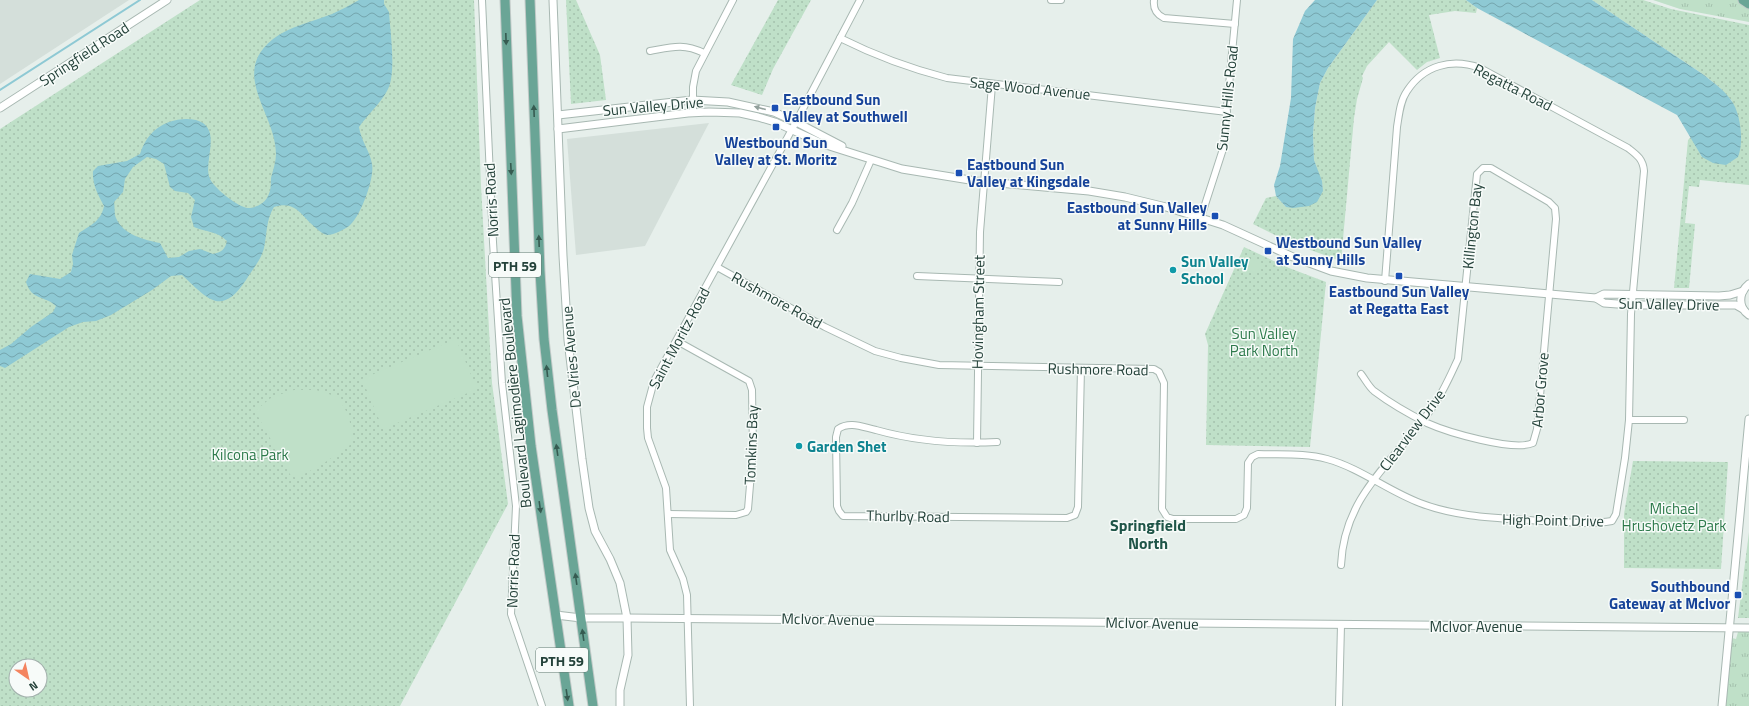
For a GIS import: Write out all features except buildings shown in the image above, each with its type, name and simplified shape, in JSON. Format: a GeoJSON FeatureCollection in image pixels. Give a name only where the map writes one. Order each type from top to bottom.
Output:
{"type":"FeatureCollection","features":[{"type":"Feature","properties":{"kind":"main road","name":"Boulevard Lagimodière Boulevard"},"geometry":{"type":"LineString","coordinates":[[505,0],[517,316],[531,446],[569,706]]}},
{"type":"Feature","properties":{"kind":"main road","name":"PTH 59"},"geometry":{"type":"LineString","coordinates":[[530,0],[540,278],[544,339],[552,410],[594,706]]}},
{"type":"Feature","properties":{"kind":"main road"},"geometry":{"type":"LineString","coordinates":[[1743,0],[1749,4]]}},
{"type":"Feature","properties":{"kind":"street","name":"Springfield Road"},"geometry":{"type":"LineString","coordinates":[[0,108],[167,0]]}},
{"type":"Feature","properties":{"kind":"street","name":"Norris Road"},"geometry":{"type":"LineString","coordinates":[[482,0],[492,242],[501,375],[516,506],[511,614],[542,706]]}},
{"type":"Feature","properties":{"kind":"street","name":"De Vries Avenue"},"geometry":{"type":"LineString","coordinates":[[553,0],[563,256],[568,340],[589,508],[595,531],[610,559],[620,584],[627,618],[628,655],[620,690],[620,706]]}},
{"type":"Feature","properties":{"kind":"street"},"geometry":{"type":"LineString","coordinates":[[693,113],[692,100],[696,71],[704,53],[733,0]]}},
{"type":"Feature","properties":{"kind":"street","name":"Saint Moritz Road"},"geometry":{"type":"LineString","coordinates":[[690,706],[690,670],[687,646],[687,596],[683,579],[670,550],[665,480],[648,438],[647,408],[654,381],[792,130],[860,0]]}},
{"type":"Feature","properties":{"kind":"street"},"geometry":{"type":"LineString","coordinates":[[1051,0],[1061,0]]}},
{"type":"Feature","properties":{"kind":"street","name":"Sunny Hills Road"},"geometry":{"type":"LineString","coordinates":[[1154,0],[1154,9],[1158,15],[1164,18],[1235,24]]}},
{"type":"Feature","properties":{"kind":"street","name":"Sunny Hills Road"},"geometry":{"type":"LineString","coordinates":[[1201,217],[1223,149],[1237,0]]}},
{"type":"Feature","properties":{"kind":"street","name":"Sage Wood Avenue"},"geometry":{"type":"LineString","coordinates":[[840,38],[872,54],[909,68],[947,78],[992,85],[1041,89],[1227,112]]}},
{"type":"Feature","properties":{"kind":"street"},"geometry":{"type":"LineString","coordinates":[[650,51],[685,46],[692,47],[704,53]]}},
{"type":"Feature","properties":{"kind":"street","name":"Regatta Road"},"geometry":{"type":"LineString","coordinates":[[1385,281],[1397,127],[1401,105],[1407,91],[1423,73],[1456,62],[1470,64],[1492,74],[1628,148],[1644,162],[1632,300]]}},
{"type":"Feature","properties":{"kind":"street","name":"Hovingham Street"},"geometry":{"type":"LineString","coordinates":[[977,443],[980,232],[992,85]]}},
{"type":"Feature","properties":{"kind":"street","name":"Sun Valley Drive"},"geometry":{"type":"LineString","coordinates":[[558,115],[692,100],[728,102],[774,112],[858,155]]}},
{"type":"Feature","properties":{"kind":"street","name":"Sun Valley Drive"},"geometry":{"type":"LineString","coordinates":[[558,129],[693,113],[740,113],[758,117],[823,144],[902,169],[984,182],[1089,191],[1166,207],[1201,217],[1256,239],[1293,257],[1331,271],[1385,281],[1596,298],[1604,303],[1632,300],[1719,296],[1730,295],[1742,291]]}},
{"type":"Feature","properties":{"kind":"street"},"geometry":{"type":"LineString","coordinates":[[837,230],[852,203],[871,160]]}},
{"type":"Feature","properties":{"kind":"street","name":"Killington Bay"},"geometry":{"type":"LineString","coordinates":[[1466,288],[1477,174],[1483,168],[1491,168],[1549,202],[1555,208],[1556,219],[1549,294]]}},
{"type":"Feature","properties":{"kind":"street","name":"Rushmore Road"},"geometry":{"type":"LineString","coordinates":[[717,267],[826,327],[875,351],[939,365],[1154,369],[1163,377],[1164,383],[1162,509],[1167,517],[1173,519],[1236,519],[1244,515],[1247,508],[1248,463],[1252,457],[1258,454],[1300,455],[1326,458],[1347,466],[1374,481]]}},
{"type":"Feature","properties":{"kind":"street"},"geometry":{"type":"LineString","coordinates":[[917,276],[1060,282]]}},
{"type":"Feature","properties":{"kind":"street"},"geometry":{"type":"LineString","coordinates":[[1749,284],[1742,291],[1740,300],[1742,308],[1749,315]]}},
{"type":"Feature","properties":{"kind":"street","name":"Clearview Drive"},"geometry":{"type":"LineString","coordinates":[[1341,565],[1345,536],[1352,514],[1364,492],[1422,420],[1447,384],[1458,359],[1466,288]]}},
{"type":"Feature","properties":{"kind":"street","name":"Arbor Grove"},"geometry":{"type":"LineString","coordinates":[[1422,420],[1449,431],[1501,444],[1527,446],[1533,443],[1537,429],[1549,294]]}},
{"type":"Feature","properties":{"kind":"street","name":"Sun Valley Drive"},"geometry":{"type":"LineString","coordinates":[[1596,298],[1604,294],[1632,300],[1736,306],[1742,308]]}},
{"type":"Feature","properties":{"kind":"street","name":"High Point Drive"},"geometry":{"type":"LineString","coordinates":[[1374,481],[1388,489],[1421,503],[1449,512],[1476,517],[1574,522],[1612,521],[1616,514],[1625,458],[1629,420],[1632,300]]}},
{"type":"Feature","properties":{"kind":"street","name":"Tomkins Bay"},"geometry":{"type":"LineString","coordinates":[[668,514],[736,515],[746,512],[748,509],[753,449],[752,390],[748,381],[677,341]]}},
{"type":"Feature","properties":{"kind":"street","name":"Thurlby Road"},"geometry":{"type":"LineString","coordinates":[[997,442],[977,443],[911,439],[857,425],[845,424],[838,429],[836,437],[838,511],[843,516],[1067,518],[1075,515],[1078,507],[1081,368]]}},
{"type":"Feature","properties":{"kind":"street"},"geometry":{"type":"LineString","coordinates":[[1361,374],[1373,390],[1422,420]]}},
{"type":"Feature","properties":{"kind":"street"},"geometry":{"type":"LineString","coordinates":[[1722,706],[1749,419]]}},
{"type":"Feature","properties":{"kind":"street"},"geometry":{"type":"LineString","coordinates":[[1629,420],[1684,420]]}},
{"type":"Feature","properties":{"kind":"street","name":"McIvor Avenue"},"geometry":{"type":"LineString","coordinates":[[556,615],[581,618],[1749,628]]}},
{"type":"Feature","properties":{"kind":"street"},"geometry":{"type":"LineString","coordinates":[[1339,706],[1341,625]]}},
{"type":"Feature","properties":{"kind":"shaded area"},"geometry":{"type":"Polygon","coordinates":[[[0,0],[129,0],[0,84],[0,0]]]}},
{"type":"Feature","properties":{"kind":"shaded area"},"geometry":{"type":"Polygon","coordinates":[[[709,123],[645,246],[576,255],[567,139],[709,123]]]}},
{"type":"Feature","properties":{"kind":"green space","name":"Kilcona Park"},"geometry":{"type":"Polygon","coordinates":[[[200,0],[474,0],[481,186],[492,383],[508,504],[400,706],[0,706],[0,129],[200,0]]]}},
{"type":"Feature","properties":{"kind":"green space"},"geometry":{"type":"Polygon","coordinates":[[[566,0],[576,0],[600,55],[606,100],[571,104],[566,0]]]}},
{"type":"Feature","properties":{"kind":"green space"},"geometry":{"type":"Polygon","coordinates":[[[778,0],[811,0],[773,69],[762,95],[731,85],[778,0]]]}},
{"type":"Feature","properties":{"kind":"green space"},"geometry":{"type":"Polygon","coordinates":[[[1377,0],[1466,0],[1477,8],[1476,13],[1455,11],[1429,15],[1440,58],[1427,62],[1417,70],[1389,42],[1367,66],[1362,76],[1363,78],[1357,99],[1354,118],[1341,261],[1291,243],[1253,224],[1266,198],[1276,196],[1286,207],[1323,187],[1314,160],[1313,134],[1315,108],[1320,83],[1328,68],[1377,0]]]}},
{"type":"Feature","properties":{"kind":"green space"},"geometry":{"type":"Polygon","coordinates":[[[1592,0],[1643,0],[1671,9],[1749,25],[1749,185],[1700,180],[1699,187],[1689,186],[1685,223],[1695,224],[1689,288],[1674,288],[1688,140],[1691,137],[1702,157],[1732,101],[1719,87],[1704,75],[1592,0]]]}},
{"type":"Feature","properties":{"kind":"green space"},"geometry":{"type":"Polygon","coordinates":[[[1653,0],[1739,0],[1749,7],[1749,22],[1680,9],[1653,0]]]}},
{"type":"Feature","properties":{"kind":"green space","name":"Sun Valley Park North"},"geometry":{"type":"Polygon","coordinates":[[[1244,247],[1289,268],[1326,282],[1310,447],[1206,445],[1208,345],[1205,334],[1244,247]]]}},
{"type":"Feature","properties":{"kind":"green space"},"geometry":{"type":"Polygon","coordinates":[[[1242,258],[1261,262],[1259,273],[1239,268],[1242,258]]]}},
{"type":"Feature","properties":{"kind":"green space"},"geometry":{"type":"Polygon","coordinates":[[[456,339],[477,389],[383,429],[362,379],[456,339]]]}},
{"type":"Feature","properties":{"kind":"green space"},"geometry":{"type":"Polygon","coordinates":[[[294,390],[316,390],[338,397],[349,416],[353,443],[324,463],[297,478],[291,476],[255,411],[272,397],[294,390]]]}},
{"type":"Feature","properties":{"kind":"green space","name":"Michael Hrushovetz Park"},"geometry":{"type":"Polygon","coordinates":[[[1633,461],[1728,462],[1721,569],[1624,568],[1624,514],[1633,461]]]}},
{"type":"Feature","properties":{"kind":"green space"},"geometry":{"type":"Polygon","coordinates":[[[1749,532],[1749,618],[1738,618],[1749,532]]]}},
{"type":"Feature","properties":{"kind":"green space"},"geometry":{"type":"Polygon","coordinates":[[[1738,632],[1749,632],[1749,706],[1725,706],[1732,638],[1736,639],[1738,632]]]}},
{"type":"Feature","properties":{"kind":"water"},"geometry":{"type":"Polygon","coordinates":[[[359,0],[384,0],[384,4],[389,12],[392,75],[387,91],[359,127],[371,159],[372,170],[366,197],[358,215],[353,222],[338,232],[327,235],[318,230],[293,207],[282,205],[274,207],[269,217],[261,257],[237,292],[229,298],[221,301],[214,300],[199,291],[182,275],[171,276],[152,290],[111,315],[96,321],[83,322],[69,327],[5,368],[0,366],[0,350],[11,344],[31,327],[53,312],[56,306],[32,292],[26,282],[30,274],[60,279],[71,272],[73,264],[72,255],[79,233],[95,222],[103,211],[104,206],[94,185],[93,171],[98,166],[127,161],[140,154],[147,139],[158,127],[169,122],[182,119],[196,120],[204,124],[209,130],[211,138],[208,172],[212,183],[227,197],[244,207],[248,208],[260,205],[267,199],[271,187],[271,178],[276,154],[274,139],[258,94],[255,80],[255,66],[260,52],[273,39],[287,31],[332,14],[359,0]],[[147,157],[133,167],[125,179],[123,192],[114,202],[115,216],[119,224],[135,236],[160,243],[168,258],[179,257],[189,251],[200,249],[213,254],[222,250],[227,241],[215,233],[194,227],[191,217],[195,200],[188,193],[175,191],[170,187],[164,164],[156,159],[147,157]]]}},
{"type":"Feature","properties":{"kind":"water"},"geometry":{"type":"Polygon","coordinates":[[[1315,0],[1377,0],[1328,68],[1320,83],[1315,108],[1313,134],[1314,160],[1322,181],[1323,191],[1317,202],[1309,206],[1293,208],[1286,207],[1276,196],[1274,185],[1280,166],[1291,98],[1293,39],[1305,11],[1315,0]]]}},
{"type":"Feature","properties":{"kind":"water"},"geometry":{"type":"Polygon","coordinates":[[[1466,0],[1592,0],[1704,75],[1725,93],[1731,100],[1739,120],[1741,144],[1738,157],[1726,165],[1713,163],[1702,157],[1677,115],[1477,8],[1466,0]]]}},
{"type":"Feature","properties":{"kind":"waterway"},"geometry":{"type":"LineString","coordinates":[[0,90],[140,0]]}},
{"type":"Feature","properties":{"kind":"place","name":"Eastbound Sun Valley at Southwell"},"geometry":{"type":"Point","coordinates":[775,108]}},
{"type":"Feature","properties":{"kind":"place","name":"Westbound Sun Valley at St. Moritz"},"geometry":{"type":"Point","coordinates":[776,127]}},
{"type":"Feature","properties":{"kind":"place","name":"Eastbound Sun Valley at Kingsdale"},"geometry":{"type":"Point","coordinates":[959,173]}},
{"type":"Feature","properties":{"kind":"place","name":"Eastbound Sun Valley at Sunny Hills"},"geometry":{"type":"Point","coordinates":[1215,216]}},
{"type":"Feature","properties":{"kind":"place","name":"Westbound Sun Valley at Sunny Hills"},"geometry":{"type":"Point","coordinates":[1268,251]}},
{"type":"Feature","properties":{"kind":"place","name":"Sun Valley School"},"geometry":{"type":"Point","coordinates":[1173,270]}},
{"type":"Feature","properties":{"kind":"place","name":"Eastbound Sun Valley at Regatta East"},"geometry":{"type":"Point","coordinates":[1399,276]}},
{"type":"Feature","properties":{"kind":"place","name":"Garden Shet"},"geometry":{"type":"Point","coordinates":[799,446]}},
{"type":"Feature","properties":{"kind":"place","name":"Southbound Gateway at McIvor"},"geometry":{"type":"Point","coordinates":[1738,595]}},
{"type":"Feature","properties":{"kind":"district","name":"Springfield North"},"geometry":{"type":"Point","coordinates":[1148,534]}}]}
